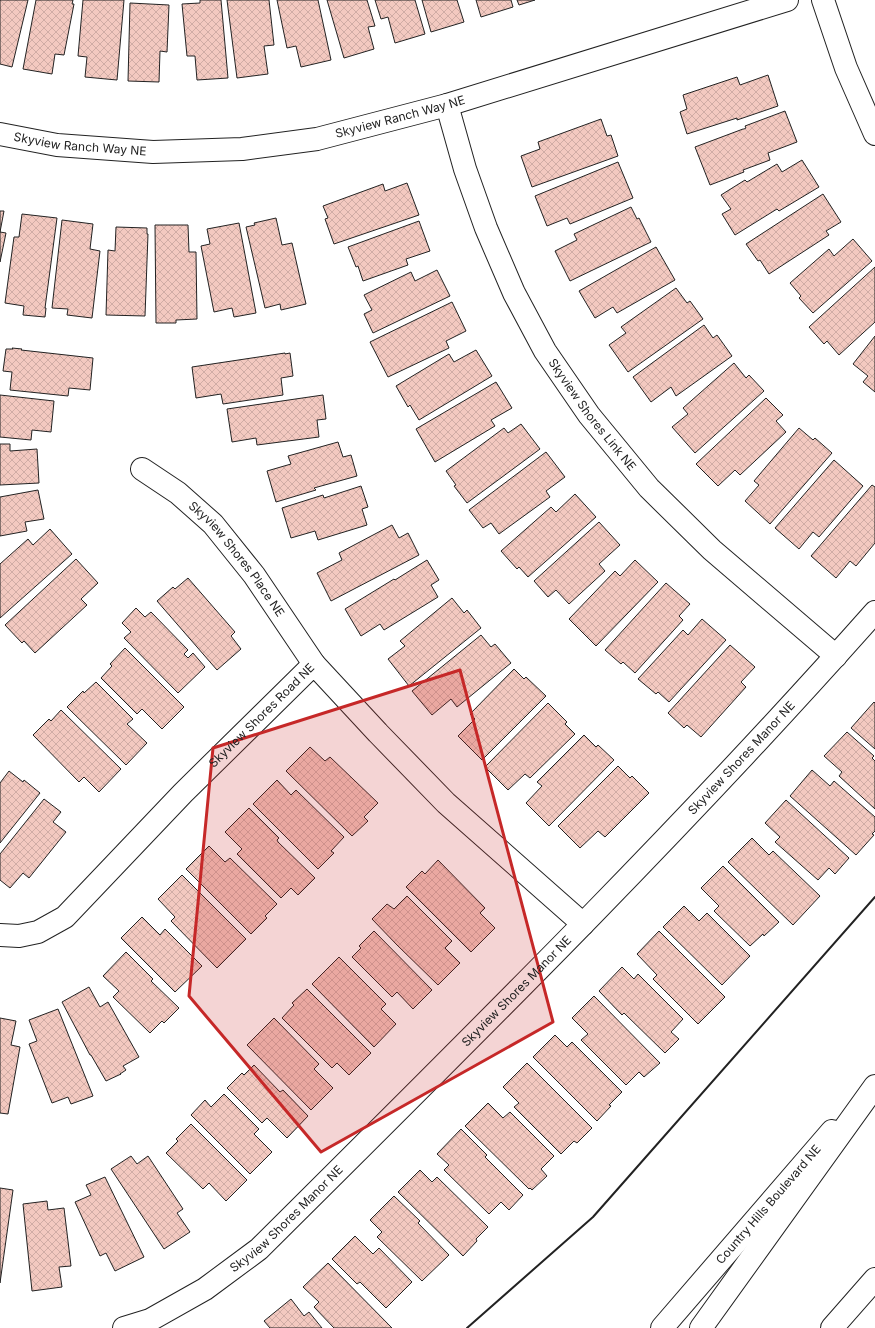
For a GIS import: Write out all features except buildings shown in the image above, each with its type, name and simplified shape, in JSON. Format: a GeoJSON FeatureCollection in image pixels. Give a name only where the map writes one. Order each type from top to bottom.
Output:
{"type":"FeatureCollection","features":[{"type":"Feature","properties":{"kind":"street","name":"Skyview Ranch Way NE"},"geometry":{"type":"LineString","coordinates":[[0,134],[57,145],[153,152],[242,149],[317,139],[447,105],[787,0]]}},
{"type":"Feature","properties":{"kind":"street"},"geometry":{"type":"LineString","coordinates":[[823,0],[846,68],[875,134]]}},
{"type":"Feature","properties":{"kind":"street","name":"Skyview Shores Link NE"},"geometry":{"type":"LineString","coordinates":[[447,105],[465,169],[486,228],[514,293],[545,351],[589,415],[655,494],[712,550],[836,656]]}},
{"type":"Feature","properties":{"kind":"street","name":"Skyview Shores Place NE"},"geometry":{"type":"LineString","coordinates":[[142,470],[178,494],[213,524],[254,574],[314,664]]}},
{"type":"Feature","properties":{"kind":"street","name":"Skyview Shores Manor NE"},"geometry":{"type":"LineString","coordinates":[[124,1328],[150,1320],[205,1289],[259,1249],[664,842],[875,612]]}},
{"type":"Feature","properties":{"kind":"street","name":"Skyview Shores Road NE"},"geometry":{"type":"LineString","coordinates":[[0,934],[19,936],[38,932],[65,917],[184,793],[314,664],[446,803],[583,924]]}},
{"type":"Feature","properties":{"kind":"street","name":"Country Hills Boulevard NE"},"geometry":{"type":"LineString","coordinates":[[662,1328],[875,1082]]}},
{"type":"Feature","properties":{"kind":"street"},"geometry":{"type":"LineString","coordinates":[[701,1328],[875,1086]]}},
{"type":"Feature","properties":{"kind":"street"},"geometry":{"type":"LineString","coordinates":[[832,1328],[875,1279]]}},
{"type":"Feature","properties":{"kind":"highlighted area"},"geometry":{"type":"Polygon","coordinates":[[[460,670],[553,1022],[321,1152],[189,996],[213,748],[460,670]]]}},
{"type":"Feature","properties":{"kind":"wall"},"geometry":{"type":"LineString","coordinates":[[467,1328],[593,1217],[875,897]]}}]}
